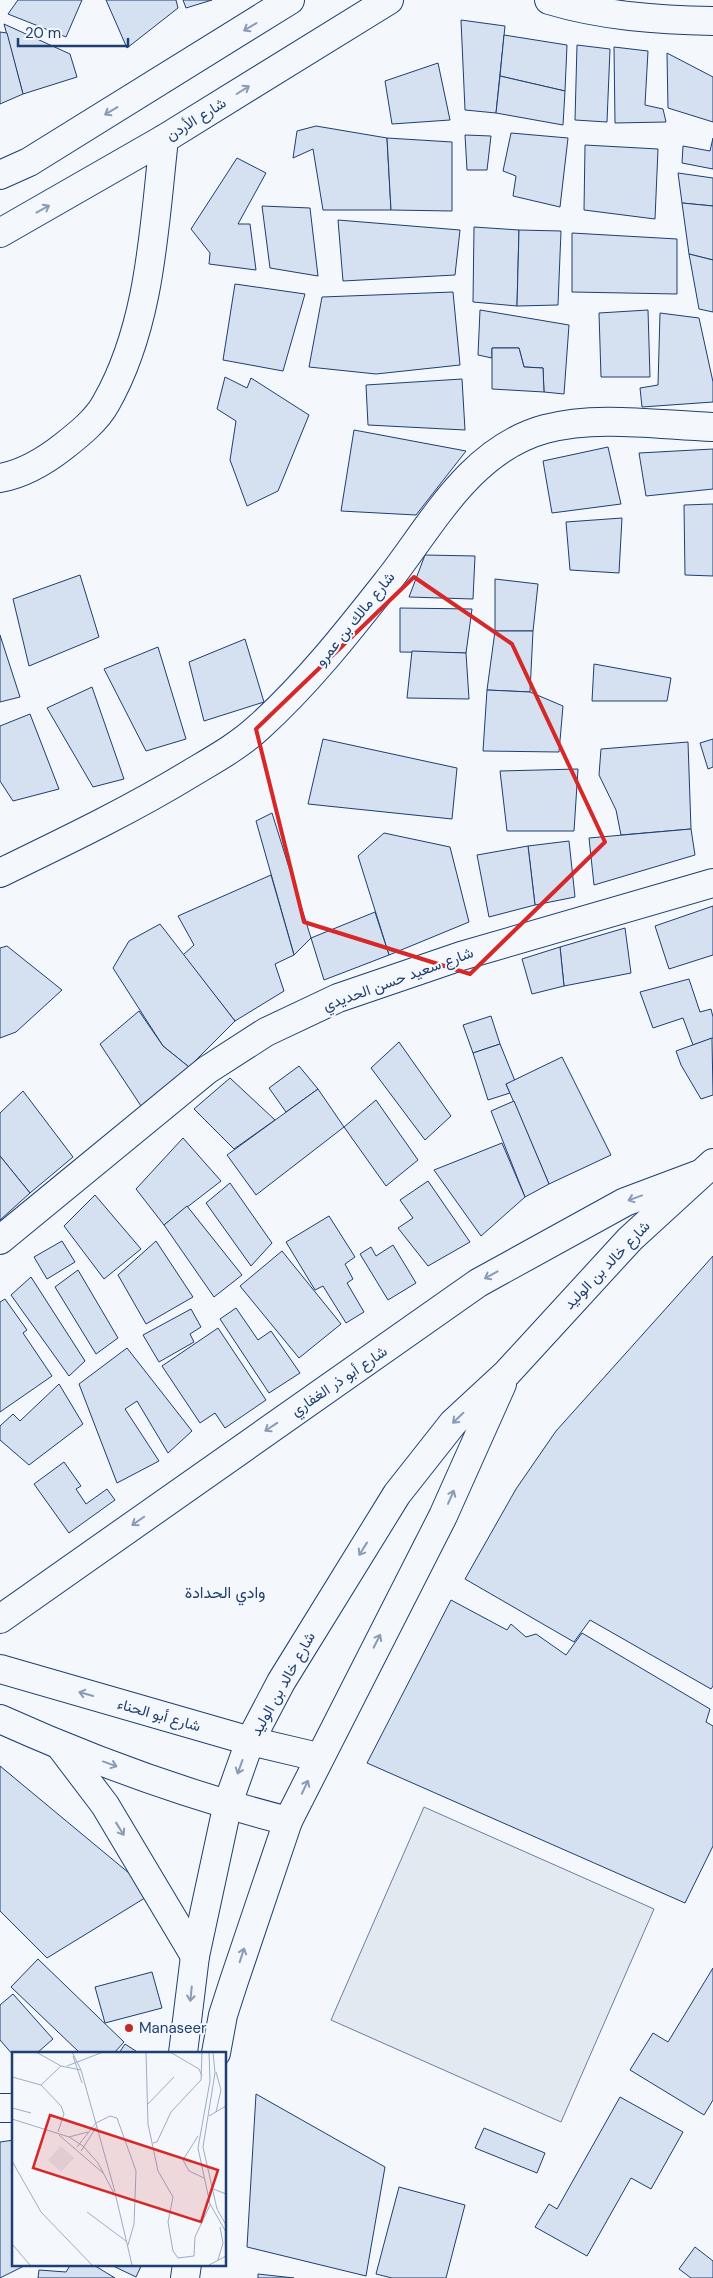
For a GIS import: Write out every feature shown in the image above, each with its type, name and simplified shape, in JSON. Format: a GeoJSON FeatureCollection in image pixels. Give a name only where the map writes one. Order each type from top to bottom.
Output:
{"type":"FeatureCollection","features":[{"type":"Feature","properties":{"kind":"main road"},"geometry":{"type":"LineString","coordinates":[[0,176],[28,162],[290,0]]}},
{"type":"Feature","properties":{"kind":"main road","name":"شارع الأردن"},"geometry":{"type":"LineString","coordinates":[[0,233],[164,139],[389,0]]}},
{"type":"Feature","properties":{"kind":"main road"},"geometry":{"type":"LineString","coordinates":[[549,0],[565,5],[651,20],[713,21]]}},
{"type":"Feature","properties":{"kind":"main road"},"geometry":{"type":"LineString","coordinates":[[0,478],[24,471],[51,456],[79,434],[106,405],[129,351],[149,276],[164,139]]}},
{"type":"Feature","properties":{"kind":"main road","name":"شارع مالك بن عمرو"},"geometry":{"type":"LineString","coordinates":[[0,873],[88,831],[156,795],[215,759],[258,729],[298,689],[390,578],[463,481],[490,456],[516,440],[545,430],[584,422],[713,427]]}},
{"type":"Feature","properties":{"kind":"main road","name":"شارع سعيد حسن الحديدي"},"geometry":{"type":"LineString","coordinates":[[0,1240],[207,1070],[266,1032],[338,998],[461,956],[713,883]]}},
{"type":"Feature","properties":{"kind":"main road","name":"شارع خالد بن الوليد"},"geometry":{"type":"LineString","coordinates":[[183,2052],[195,1956],[228,1803],[250,1741],[281,1682],[397,1494],[453,1423],[507,1373],[630,1239],[705,1169]]}},
{"type":"Feature","properties":{"kind":"main road","name":"شارع أبو ذر الغفاري"},"geometry":{"type":"LineString","coordinates":[[0,1619],[478,1282],[625,1202],[705,1169]]}},
{"type":"Feature","properties":{"kind":"main road","name":"شارع خالد بن الوليد"},"geometry":{"type":"LineString","coordinates":[[216,2052],[231,1990],[288,1821],[318,1757],[443,1516],[507,1373]]}},
{"type":"Feature","properties":{"kind":"main road","name":"شارع أبو الحناء"},"geometry":{"type":"LineString","coordinates":[[0,1669],[250,1741],[318,1757]]}},
{"type":"Feature","properties":{"kind":"main road"},"geometry":{"type":"LineString","coordinates":[[0,1719],[61,1746],[228,1803],[288,1821]]}},
{"type":"Feature","properties":{"kind":"main road"},"geometry":{"type":"LineString","coordinates":[[61,1746],[104,1804],[195,1956]]}},
{"type":"Feature","properties":{"kind":"highlighted area"},"geometry":{"type":"Polygon","coordinates":[[[414,577],[512,644],[605,842],[470,974],[304,922],[256,729],[414,577]]]}},
{"type":"Feature","properties":{"kind":"shaded area"},"geometry":{"type":"Polygon","coordinates":[[[424,1807],[654,1909],[561,2122],[331,2020],[424,1807]]]}},
{"type":"Feature","properties":{"kind":"building"},"geometry":{"type":"Polygon","coordinates":[[[18,0],[82,0],[66,37],[8,14],[18,0]]]}},
{"type":"Feature","properties":{"kind":"building"},"geometry":{"type":"Polygon","coordinates":[[[106,0],[176,0],[178,8],[127,48],[106,0]]]}},
{"type":"Feature","properties":{"kind":"building"},"geometry":{"type":"Polygon","coordinates":[[[183,0],[212,0],[186,8],[183,0]]]}},
{"type":"Feature","properties":{"kind":"building"},"geometry":{"type":"Polygon","coordinates":[[[461,20],[505,26],[496,113],[465,110],[461,20]]]}},
{"type":"Feature","properties":{"kind":"building"},"geometry":{"type":"Polygon","coordinates":[[[4,24],[70,54],[77,77],[23,94],[4,24]]]}},
{"type":"Feature","properties":{"kind":"building"},"geometry":{"type":"Polygon","coordinates":[[[0,32],[7,33],[23,94],[0,104],[0,32]]]}},
{"type":"Feature","properties":{"kind":"building"},"geometry":{"type":"Polygon","coordinates":[[[504,35],[567,45],[565,91],[500,76],[504,35]]]}},
{"type":"Feature","properties":{"kind":"building"},"geometry":{"type":"Polygon","coordinates":[[[577,45],[610,49],[607,122],[575,120],[577,45]]]}},
{"type":"Feature","properties":{"kind":"building"},"geometry":{"type":"Polygon","coordinates":[[[614,47],[648,51],[645,105],[663,109],[666,122],[615,123],[614,47]]]}},
{"type":"Feature","properties":{"kind":"building"},"geometry":{"type":"Polygon","coordinates":[[[667,53],[713,77],[713,122],[668,108],[667,53]]]}},
{"type":"Feature","properties":{"kind":"building"},"geometry":{"type":"Polygon","coordinates":[[[438,63],[450,120],[392,124],[385,81],[438,63]]]}},
{"type":"Feature","properties":{"kind":"building"},"geometry":{"type":"Polygon","coordinates":[[[500,76],[565,91],[563,125],[496,113],[500,76]]]}},
{"type":"Feature","properties":{"kind":"building"},"geometry":{"type":"Polygon","coordinates":[[[316,126],[387,138],[391,210],[323,210],[313,149],[293,158],[297,131],[316,126]]]}},
{"type":"Feature","properties":{"kind":"building"},"geometry":{"type":"Polygon","coordinates":[[[511,133],[568,138],[560,207],[513,196],[516,176],[503,171],[511,133]]]}},
{"type":"Feature","properties":{"kind":"building"},"geometry":{"type":"Polygon","coordinates":[[[465,135],[491,136],[487,170],[467,170],[465,135]]]}},
{"type":"Feature","properties":{"kind":"building"},"geometry":{"type":"Polygon","coordinates":[[[387,138],[452,142],[452,211],[391,210],[387,138]]]}},
{"type":"Feature","properties":{"kind":"building"},"geometry":{"type":"Polygon","coordinates":[[[713,138],[713,169],[682,163],[683,146],[710,151],[713,138]]]}},
{"type":"Feature","properties":{"kind":"building"},"geometry":{"type":"Polygon","coordinates":[[[585,145],[658,149],[655,219],[584,210],[585,145]]]}},
{"type":"Feature","properties":{"kind":"building"},"geometry":{"type":"Polygon","coordinates":[[[237,158],[266,173],[238,224],[250,224],[256,270],[209,264],[210,253],[191,229],[237,158]]]}},
{"type":"Feature","properties":{"kind":"building"},"geometry":{"type":"Polygon","coordinates":[[[678,173],[713,178],[713,206],[682,203],[678,173]]]}},
{"type":"Feature","properties":{"kind":"building"},"geometry":{"type":"Polygon","coordinates":[[[682,203],[713,206],[713,260],[689,254],[682,203]]]}},
{"type":"Feature","properties":{"kind":"building"},"geometry":{"type":"Polygon","coordinates":[[[262,206],[310,208],[318,276],[270,268],[262,206]]]}},
{"type":"Feature","properties":{"kind":"building"},"geometry":{"type":"Polygon","coordinates":[[[338,220],[460,230],[455,275],[343,281],[338,220]]]}},
{"type":"Feature","properties":{"kind":"building"},"geometry":{"type":"Polygon","coordinates":[[[474,227],[519,230],[517,306],[473,302],[474,227]]]}},
{"type":"Feature","properties":{"kind":"building"},"geometry":{"type":"Polygon","coordinates":[[[519,230],[561,231],[558,305],[517,306],[519,230]]]}},
{"type":"Feature","properties":{"kind":"building"},"geometry":{"type":"Polygon","coordinates":[[[572,233],[677,239],[677,294],[572,292],[572,233]]]}},
{"type":"Feature","properties":{"kind":"building"},"geometry":{"type":"Polygon","coordinates":[[[689,254],[713,260],[713,312],[699,309],[689,254]]]}},
{"type":"Feature","properties":{"kind":"building"},"geometry":{"type":"Polygon","coordinates":[[[235,284],[305,294],[283,371],[223,360],[235,284]]]}},
{"type":"Feature","properties":{"kind":"building"},"geometry":{"type":"Polygon","coordinates":[[[453,292],[460,365],[376,374],[309,367],[322,297],[453,292]]]}},
{"type":"Feature","properties":{"kind":"building"},"geometry":{"type":"Polygon","coordinates":[[[480,310],[569,325],[564,394],[544,392],[543,368],[524,367],[519,348],[492,348],[492,358],[478,355],[480,310]]]}},
{"type":"Feature","properties":{"kind":"building"},"geometry":{"type":"Polygon","coordinates":[[[648,310],[650,377],[601,377],[599,313],[648,310]]]}},
{"type":"Feature","properties":{"kind":"building"},"geometry":{"type":"Polygon","coordinates":[[[660,313],[699,318],[713,382],[713,402],[642,407],[640,388],[658,385],[660,313]]]}},
{"type":"Feature","properties":{"kind":"building"},"geometry":{"type":"Polygon","coordinates":[[[492,348],[519,348],[524,367],[543,368],[544,392],[492,389],[492,348]]]}},
{"type":"Feature","properties":{"kind":"building"},"geometry":{"type":"Polygon","coordinates":[[[225,377],[247,388],[251,378],[309,415],[278,491],[247,506],[230,460],[236,421],[217,409],[225,377]]]}},
{"type":"Feature","properties":{"kind":"building"},"geometry":{"type":"Polygon","coordinates":[[[462,379],[465,430],[368,425],[366,385],[462,379]]]}},
{"type":"Feature","properties":{"kind":"building"},"geometry":{"type":"Polygon","coordinates":[[[354,430],[466,451],[416,515],[341,511],[354,430]]]}},
{"type":"Feature","properties":{"kind":"building"},"geometry":{"type":"Polygon","coordinates":[[[608,447],[621,504],[552,513],[543,461],[608,447]]]}},
{"type":"Feature","properties":{"kind":"building"},"geometry":{"type":"Polygon","coordinates":[[[713,449],[713,489],[646,496],[639,453],[713,449]]]}},
{"type":"Feature","properties":{"kind":"building"},"geometry":{"type":"Polygon","coordinates":[[[713,504],[713,576],[685,575],[684,505],[713,504]]]}},
{"type":"Feature","properties":{"kind":"building"},"geometry":{"type":"Polygon","coordinates":[[[622,518],[619,573],[570,570],[566,522],[622,518]]]}},
{"type":"Feature","properties":{"kind":"building"},"geometry":{"type":"Polygon","coordinates":[[[425,555],[475,556],[473,599],[409,597],[425,555]]]}},
{"type":"Feature","properties":{"kind":"building"},"geometry":{"type":"Polygon","coordinates":[[[80,575],[99,637],[29,666],[13,599],[80,575]]]}},
{"type":"Feature","properties":{"kind":"building"},"geometry":{"type":"Polygon","coordinates":[[[495,579],[538,584],[533,631],[495,631],[495,579]]]}},
{"type":"Feature","properties":{"kind":"building"},"geometry":{"type":"Polygon","coordinates":[[[400,608],[472,609],[466,653],[400,652],[400,608]]]}},
{"type":"Feature","properties":{"kind":"building"},"geometry":{"type":"Polygon","coordinates":[[[495,631],[533,631],[530,692],[487,690],[495,631]]]}},
{"type":"Feature","properties":{"kind":"building"},"geometry":{"type":"Polygon","coordinates":[[[0,635],[20,697],[0,702],[0,635]]]}},
{"type":"Feature","properties":{"kind":"building"},"geometry":{"type":"Polygon","coordinates":[[[245,639],[264,702],[204,721],[189,662],[245,639]]]}},
{"type":"Feature","properties":{"kind":"building"},"geometry":{"type":"Polygon","coordinates":[[[158,647],[186,739],[146,751],[104,669],[158,647]]]}},
{"type":"Feature","properties":{"kind":"building"},"geometry":{"type":"Polygon","coordinates":[[[412,651],[466,653],[469,699],[407,698],[412,651]]]}},
{"type":"Feature","properties":{"kind":"building"},"geometry":{"type":"Polygon","coordinates":[[[594,664],[671,678],[667,701],[592,701],[594,664]]]}},
{"type":"Feature","properties":{"kind":"building"},"geometry":{"type":"Polygon","coordinates":[[[92,687],[124,779],[93,787],[47,708],[92,687]]]}},
{"type":"Feature","properties":{"kind":"building"},"geometry":{"type":"Polygon","coordinates":[[[487,690],[530,692],[563,706],[559,752],[483,751],[487,690]]]}},
{"type":"Feature","properties":{"kind":"building"},"geometry":{"type":"Polygon","coordinates":[[[30,714],[59,789],[13,801],[0,781],[0,726],[30,714]]]}},
{"type":"Feature","properties":{"kind":"building"},"geometry":{"type":"Polygon","coordinates":[[[323,739],[457,768],[452,819],[308,804],[323,739]]]}},
{"type":"Feature","properties":{"kind":"building"},"geometry":{"type":"Polygon","coordinates":[[[713,739],[713,767],[708,769],[700,743],[713,739]]]}},
{"type":"Feature","properties":{"kind":"building"},"geometry":{"type":"Polygon","coordinates":[[[688,742],[691,829],[621,835],[616,810],[599,775],[601,749],[688,742]]]}},
{"type":"Feature","properties":{"kind":"building"},"geometry":{"type":"Polygon","coordinates":[[[578,769],[574,831],[507,831],[500,771],[578,769]]]}},
{"type":"Feature","properties":{"kind":"building"},"geometry":{"type":"Polygon","coordinates":[[[272,813],[311,938],[294,955],[256,821],[272,813]]]}},
{"type":"Feature","properties":{"kind":"building"},"geometry":{"type":"Polygon","coordinates":[[[691,829],[695,855],[594,885],[589,838],[691,829]]]}},
{"type":"Feature","properties":{"kind":"building"},"geometry":{"type":"Polygon","coordinates":[[[384,833],[450,847],[469,922],[389,955],[358,856],[384,833]]]}},
{"type":"Feature","properties":{"kind":"building"},"geometry":{"type":"Polygon","coordinates":[[[569,841],[575,897],[535,905],[528,846],[569,841]]]}},
{"type":"Feature","properties":{"kind":"building"},"geometry":{"type":"Polygon","coordinates":[[[528,846],[535,905],[489,917],[477,855],[528,846]]]}},
{"type":"Feature","properties":{"kind":"building"},"geometry":{"type":"Polygon","coordinates":[[[271,875],[294,955],[275,964],[284,991],[235,1021],[183,955],[194,945],[178,916],[271,875]]]}},
{"type":"Feature","properties":{"kind":"building"},"geometry":{"type":"Polygon","coordinates":[[[713,906],[713,955],[669,969],[655,926],[713,906]]]}},
{"type":"Feature","properties":{"kind":"building"},"geometry":{"type":"Polygon","coordinates":[[[375,912],[389,955],[324,980],[311,938],[375,912]]]}},
{"type":"Feature","properties":{"kind":"building"},"geometry":{"type":"Polygon","coordinates":[[[160,924],[235,1021],[189,1067],[163,1046],[113,968],[129,941],[160,924]]]}},
{"type":"Feature","properties":{"kind":"building"},"geometry":{"type":"Polygon","coordinates":[[[625,928],[631,973],[564,986],[560,947],[625,928]]]}},
{"type":"Feature","properties":{"kind":"building"},"geometry":{"type":"Polygon","coordinates":[[[7,946],[62,990],[16,1032],[0,1038],[0,948],[7,946]]]}},
{"type":"Feature","properties":{"kind":"building"},"geometry":{"type":"Polygon","coordinates":[[[560,947],[564,986],[532,994],[522,959],[560,947]]]}},
{"type":"Feature","properties":{"kind":"building"},"geometry":{"type":"Polygon","coordinates":[[[689,979],[700,1012],[711,1009],[713,1017],[713,1038],[693,1045],[683,1018],[653,1028],[640,992],[689,979]]]}},
{"type":"Feature","properties":{"kind":"building"},"geometry":{"type":"Polygon","coordinates":[[[139,1011],[163,1046],[189,1067],[141,1106],[100,1044],[139,1011]]]}},
{"type":"Feature","properties":{"kind":"building"},"geometry":{"type":"Polygon","coordinates":[[[491,1016],[500,1044],[473,1053],[463,1025],[491,1016]]]}},
{"type":"Feature","properties":{"kind":"building"},"geometry":{"type":"Polygon","coordinates":[[[712,1038],[713,1095],[701,1099],[681,1065],[676,1051],[712,1038]]]}},
{"type":"Feature","properties":{"kind":"building"},"geometry":{"type":"Polygon","coordinates":[[[399,1042],[451,1116],[425,1140],[371,1068],[399,1042]]]}},
{"type":"Feature","properties":{"kind":"building"},"geometry":{"type":"Polygon","coordinates":[[[500,1044],[515,1081],[506,1084],[510,1093],[488,1100],[473,1053],[500,1044]]]}},
{"type":"Feature","properties":{"kind":"building"},"geometry":{"type":"Polygon","coordinates":[[[562,1057],[611,1155],[549,1184],[506,1084],[562,1057]]]}},
{"type":"Feature","properties":{"kind":"building"},"geometry":{"type":"Polygon","coordinates":[[[299,1066],[318,1089],[286,1112],[269,1088],[299,1066]]]}},
{"type":"Feature","properties":{"kind":"building"},"geometry":{"type":"Polygon","coordinates":[[[230,1078],[275,1120],[234,1149],[194,1109],[230,1078]]]}},
{"type":"Feature","properties":{"kind":"building"},"geometry":{"type":"Polygon","coordinates":[[[318,1089],[344,1127],[256,1195],[227,1155],[318,1089]]]}},
{"type":"Feature","properties":{"kind":"building"},"geometry":{"type":"Polygon","coordinates":[[[23,1091],[73,1157],[30,1193],[0,1156],[0,1113],[23,1091]]]}},
{"type":"Feature","properties":{"kind":"building"},"geometry":{"type":"Polygon","coordinates":[[[376,1100],[418,1160],[386,1186],[344,1127],[376,1100]]]}},
{"type":"Feature","properties":{"kind":"building"},"geometry":{"type":"Polygon","coordinates":[[[514,1101],[549,1184],[525,1197],[491,1111],[514,1101]]]}},
{"type":"Feature","properties":{"kind":"building"},"geometry":{"type":"Polygon","coordinates":[[[183,1138],[221,1181],[164,1225],[136,1189],[183,1138]]]}},
{"type":"Feature","properties":{"kind":"building"},"geometry":{"type":"Polygon","coordinates":[[[502,1143],[525,1197],[481,1236],[434,1170],[502,1143]]]}},
{"type":"Feature","properties":{"kind":"building"},"geometry":{"type":"Polygon","coordinates":[[[0,1156],[30,1193],[0,1220],[0,1156]]]}},
{"type":"Feature","properties":{"kind":"building"},"geometry":{"type":"Polygon","coordinates":[[[428,1181],[470,1242],[428,1266],[398,1228],[413,1218],[400,1200],[428,1181]]]}},
{"type":"Feature","properties":{"kind":"building"},"geometry":{"type":"Polygon","coordinates":[[[230,1183],[272,1243],[251,1266],[206,1203],[230,1183]]]}},
{"type":"Feature","properties":{"kind":"building"},"geometry":{"type":"Polygon","coordinates":[[[95,1195],[141,1249],[104,1279],[64,1226],[95,1195]]]}},
{"type":"Feature","properties":{"kind":"building"},"geometry":{"type":"Polygon","coordinates":[[[187,1206],[242,1275],[214,1297],[164,1225],[187,1206]]]}},
{"type":"Feature","properties":{"kind":"building"},"geometry":{"type":"Polygon","coordinates":[[[329,1216],[355,1257],[345,1264],[353,1279],[347,1283],[364,1312],[346,1323],[323,1286],[315,1290],[286,1242],[329,1216]]]}},
{"type":"Feature","properties":{"kind":"building"},"geometry":{"type":"Polygon","coordinates":[[[62,1241],[75,1262],[47,1279],[34,1257],[62,1241]]]}},
{"type":"Feature","properties":{"kind":"building"},"geometry":{"type":"Polygon","coordinates":[[[156,1241],[193,1297],[146,1324],[118,1275],[156,1241]]]}},
{"type":"Feature","properties":{"kind":"building"},"geometry":{"type":"Polygon","coordinates":[[[393,1245],[416,1283],[388,1300],[360,1254],[371,1247],[376,1256],[393,1245]]]}},
{"type":"Feature","properties":{"kind":"building"},"geometry":{"type":"Polygon","coordinates":[[[282,1251],[341,1324],[299,1358],[240,1286],[282,1251]]]}},
{"type":"Feature","properties":{"kind":"building"},"geometry":{"type":"Polygon","coordinates":[[[713,1256],[713,1686],[711,1689],[590,1620],[574,1642],[465,1579],[516,1489],[556,1431],[713,1256]]]}},
{"type":"Feature","properties":{"kind":"building"},"geometry":{"type":"Polygon","coordinates":[[[78,1270],[118,1338],[96,1354],[55,1287],[78,1270]]]}},
{"type":"Feature","properties":{"kind":"building"},"geometry":{"type":"Polygon","coordinates":[[[31,1277],[85,1361],[69,1376],[11,1295],[31,1277]]]}},
{"type":"Feature","properties":{"kind":"building"},"geometry":{"type":"Polygon","coordinates":[[[5,1299],[27,1330],[23,1333],[52,1376],[0,1412],[0,1302],[5,1299]]]}},
{"type":"Feature","properties":{"kind":"building"},"geometry":{"type":"Polygon","coordinates":[[[236,1308],[258,1340],[271,1331],[300,1373],[269,1393],[220,1319],[236,1308]]]}},
{"type":"Feature","properties":{"kind":"building"},"geometry":{"type":"Polygon","coordinates":[[[191,1309],[201,1327],[190,1334],[194,1342],[159,1362],[143,1335],[191,1309]]]}},
{"type":"Feature","properties":{"kind":"building"},"geometry":{"type":"Polygon","coordinates":[[[218,1328],[266,1400],[225,1428],[215,1413],[200,1423],[162,1366],[218,1328]]]}},
{"type":"Feature","properties":{"kind":"building"},"geometry":{"type":"Polygon","coordinates":[[[127,1348],[192,1431],[168,1453],[137,1401],[125,1409],[159,1461],[117,1483],[79,1384],[127,1348]]]}},
{"type":"Feature","properties":{"kind":"building"},"geometry":{"type":"Polygon","coordinates":[[[59,1384],[83,1424],[29,1465],[0,1440],[0,1426],[13,1414],[20,1421],[59,1384]]]}},
{"type":"Feature","properties":{"kind":"building"},"geometry":{"type":"Polygon","coordinates":[[[64,1462],[81,1486],[76,1489],[86,1504],[107,1489],[115,1500],[69,1533],[34,1484],[64,1462]]]}},
{"type":"Feature","properties":{"kind":"building"},"geometry":{"type":"Polygon","coordinates":[[[451,1600],[507,1630],[511,1624],[526,1637],[536,1634],[566,1655],[582,1633],[710,1709],[706,1722],[713,1726],[713,1846],[685,1903],[367,1763],[451,1600]]]}},
{"type":"Feature","properties":{"kind":"building"},"geometry":{"type":"Polygon","coordinates":[[[0,1766],[153,1893],[47,1958],[0,1911],[0,1766]]]}},
{"type":"Feature","properties":{"kind":"building"},"geometry":{"type":"Polygon","coordinates":[[[38,1959],[124,2042],[115,2052],[79,2052],[11,1987],[38,1959]]]}},
{"type":"Feature","properties":{"kind":"building"},"geometry":{"type":"Polygon","coordinates":[[[713,1968],[713,2100],[704,2115],[630,2070],[653,2033],[668,2042],[713,1968]]]}},
{"type":"Feature","properties":{"kind":"building"},"geometry":{"type":"Polygon","coordinates":[[[152,1972],[162,2008],[105,2023],[95,1987],[152,1972]]]}},
{"type":"Feature","properties":{"kind":"building"},"geometry":{"type":"Polygon","coordinates":[[[13,1994],[53,2039],[38,2052],[12,2052],[12,2054],[0,2040],[0,2005],[13,1994]]]}},
{"type":"Feature","properties":{"kind":"building"},"geometry":{"type":"Polygon","coordinates":[[[125,2044],[137,2052],[120,2052],[125,2044]]]}},
{"type":"Feature","properties":{"kind":"building"},"geometry":{"type":"Polygon","coordinates":[[[256,2094],[385,2167],[366,2276],[247,2247],[256,2094]]]}},
{"type":"Feature","properties":{"kind":"building"},"geometry":{"type":"Polygon","coordinates":[[[620,2097],[683,2132],[651,2189],[631,2178],[587,2256],[535,2227],[549,2204],[557,2209],[620,2097]]]}},
{"type":"Feature","properties":{"kind":"building"},"geometry":{"type":"Polygon","coordinates":[[[484,2128],[545,2153],[537,2173],[475,2148],[484,2128]]]}},
{"type":"Feature","properties":{"kind":"building"},"geometry":{"type":"Polygon","coordinates":[[[12,2140],[12,2266],[24,2266],[0,2278],[0,2142],[12,2140]]]}},
{"type":"Feature","properties":{"kind":"building"},"geometry":{"type":"Polygon","coordinates":[[[399,2187],[465,2205],[446,2278],[392,2278],[376,2274],[399,2187]]]}},
{"type":"Feature","properties":{"kind":"building"},"geometry":{"type":"Polygon","coordinates":[[[695,2247],[713,2261],[713,2278],[691,2278],[679,2269],[695,2247]]]}},
{"type":"Feature","properties":{"kind":"building"},"geometry":{"type":"Polygon","coordinates":[[[70,2266],[95,2266],[115,2278],[38,2278],[39,2270],[66,2272],[70,2266]]]}},
{"type":"Feature","properties":{"kind":"building"},"geometry":{"type":"Polygon","coordinates":[[[113,2266],[141,2266],[136,2277],[113,2266]]]}},
{"type":"Feature","properties":{"kind":"building"},"geometry":{"type":"Polygon","coordinates":[[[258,2274],[294,2278],[258,2278],[258,2274]]]}},
{"type":"Feature","properties":{"kind":"place","name":"Manaseer"},"geometry":{"type":"Point","coordinates":[129,2028]}},
{"type":"Feature","properties":{"kind":"district","name":"وادي الحدادة"},"geometry":{"type":"Point","coordinates":[225,1592]}}]}
